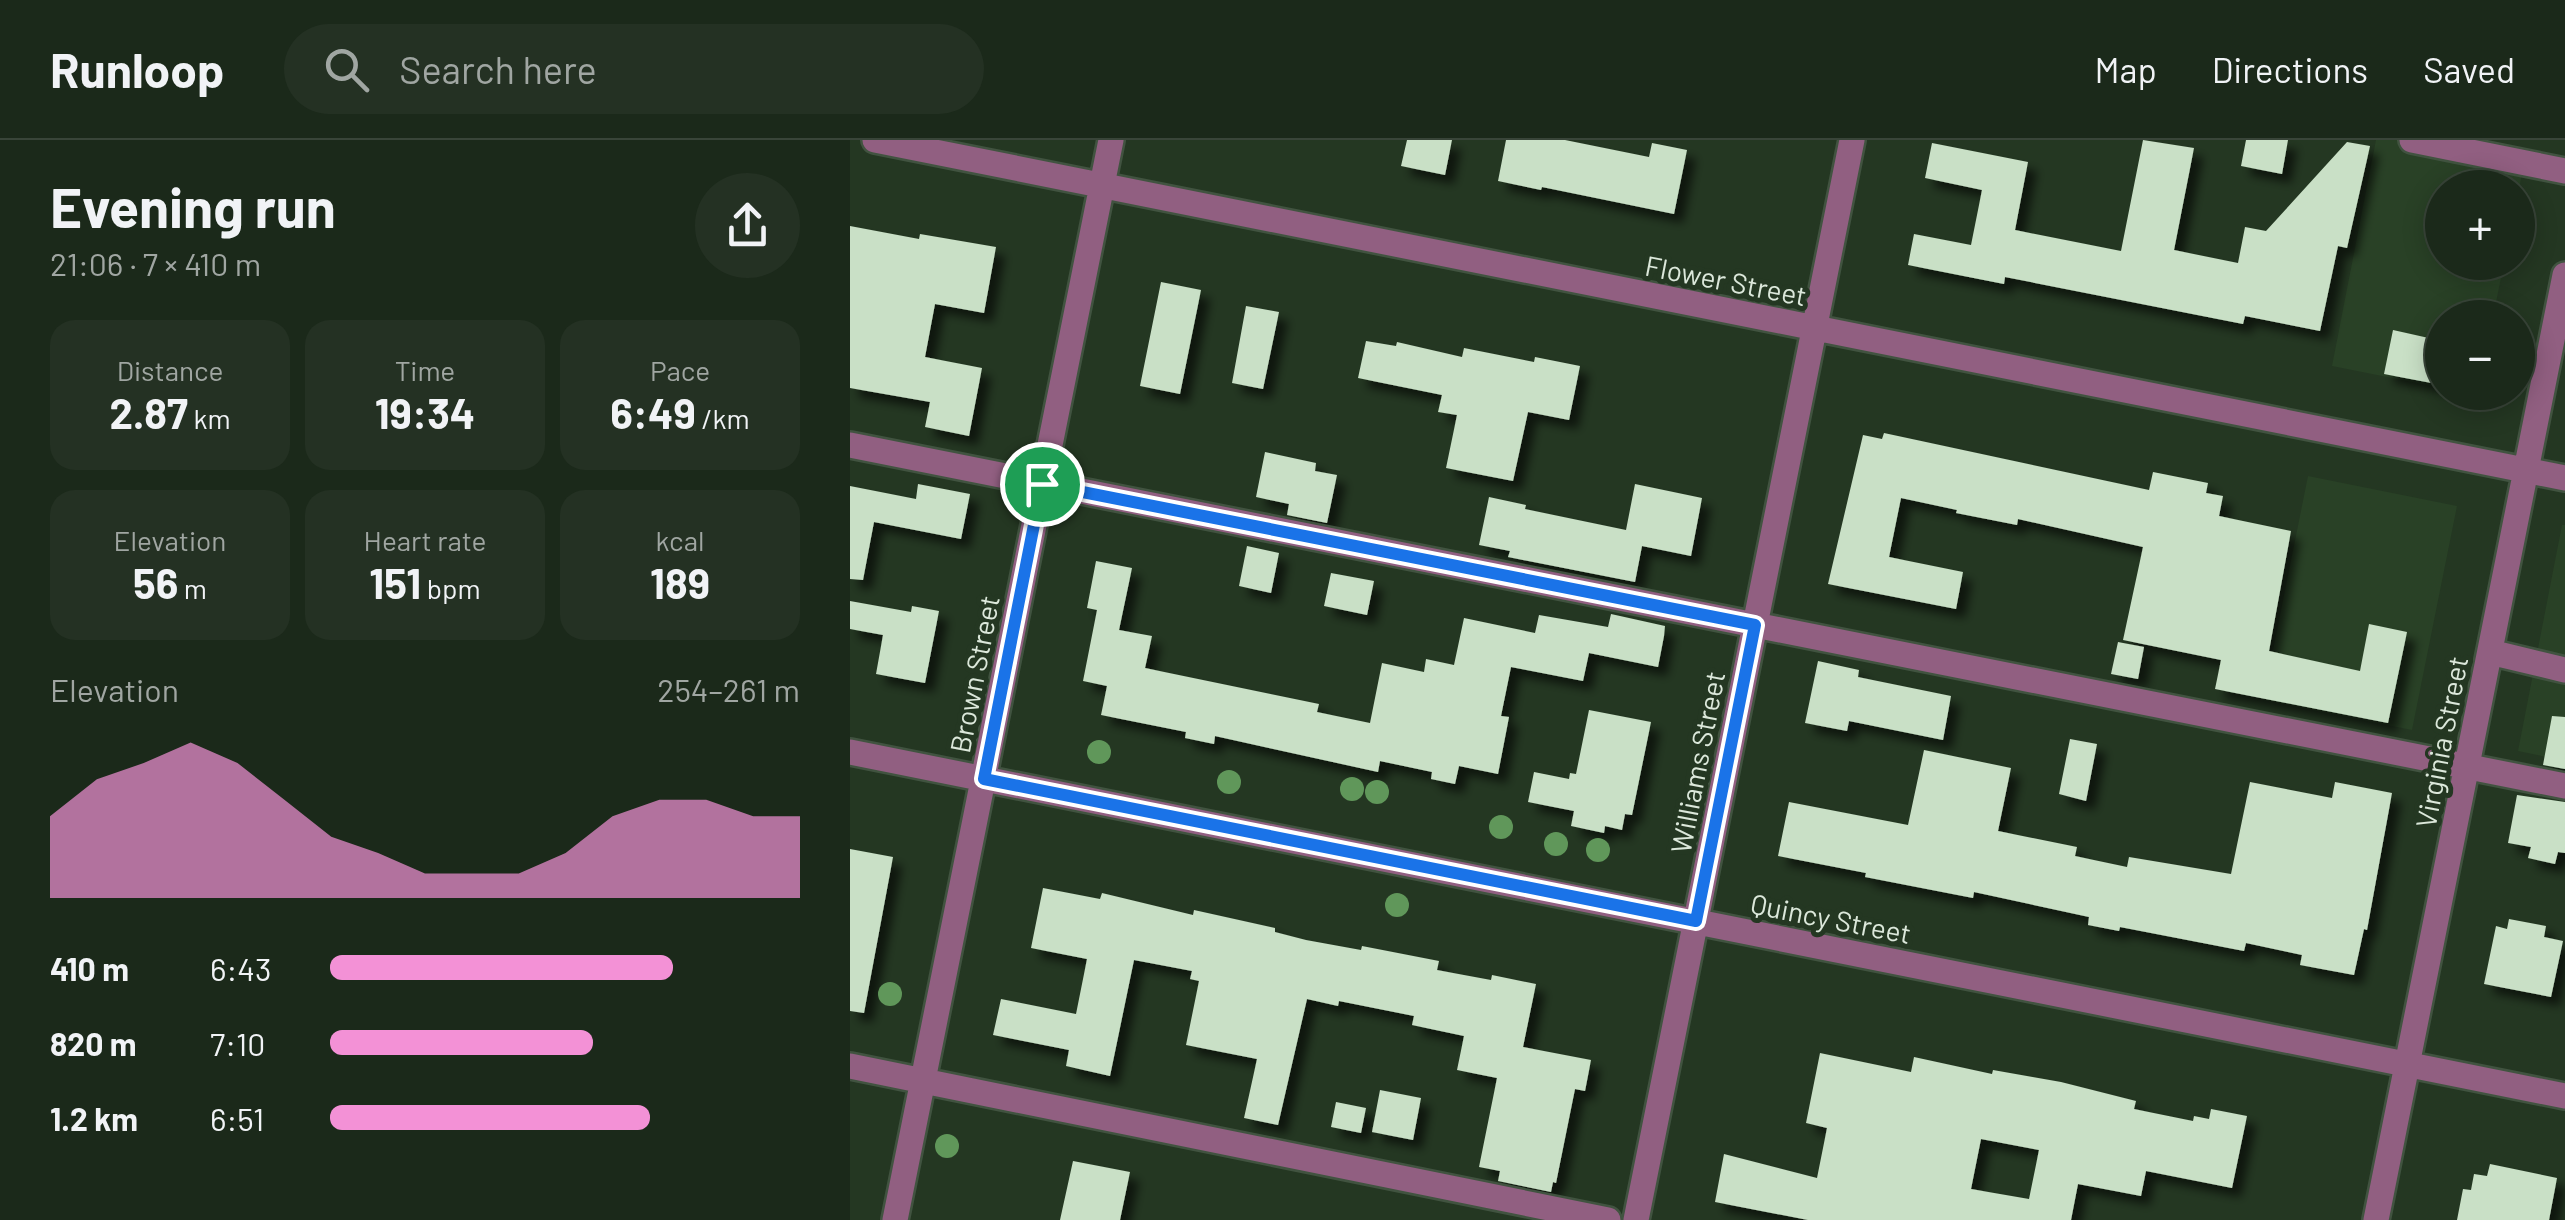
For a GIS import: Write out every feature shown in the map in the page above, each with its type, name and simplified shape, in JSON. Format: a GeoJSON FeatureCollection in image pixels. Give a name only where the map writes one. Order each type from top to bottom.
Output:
{"type":"FeatureCollection","features":[{"type":"Feature","properties":{"kind":"street","name":"Flower Street"},"geometry":{"type":"LineString","coordinates":[[874,140],[2565,478]]}},
{"type":"Feature","properties":{"kind":"street","name":"Brown Street"},"geometry":{"type":"LineString","coordinates":[[895,1220],[1111,140]]}},
{"type":"Feature","properties":{"kind":"street","name":"Williams Street"},"geometry":{"type":"LineString","coordinates":[[1636,1220],[1852,140]]}},
{"type":"Feature","properties":{"kind":"street"},"geometry":{"type":"LineString","coordinates":[[2412,140],[2565,171]]}},
{"type":"Feature","properties":{"kind":"street","name":"Virginia Street"},"geometry":{"type":"LineString","coordinates":[[2376,1220],[2565,275]]}},
{"type":"Feature","properties":{"kind":"street"},"geometry":{"type":"LineString","coordinates":[[850,445],[2565,786]]}},
{"type":"Feature","properties":{"kind":"street"},"geometry":{"type":"LineString","coordinates":[[2490,652],[2565,670]]}},
{"type":"Feature","properties":{"kind":"street","name":"Quincy Street"},"geometry":{"type":"LineString","coordinates":[[850,752],[2565,1096]]}},
{"type":"Feature","properties":{"kind":"street"},"geometry":{"type":"LineString","coordinates":[[850,1066],[1608,1220]]}},
{"type":"Feature","properties":{"kind":"shaded area"},"geometry":{"type":"Polygon","coordinates":[[[2376,140],[2416,140],[2524,161],[2522,170],[2425,170],[2425,280],[2501,280],[2496,300],[2425,300],[2425,385],[2332,366],[2376,140]]]}},
{"type":"Feature","properties":{"kind":"shaded area"},"geometry":{"type":"Polygon","coordinates":[[[2308,476],[2457,506],[2412,730],[2263,700],[2308,476]]]}},
{"type":"Feature","properties":{"kind":"shaded area"},"geometry":{"type":"Polygon","coordinates":[[[2565,525],[2565,761],[2518,751],[2565,525]]]}},
{"type":"Feature","properties":{"kind":"building"},"geometry":{"type":"Polygon","coordinates":[[[1407,140],[1452,140],[1445,175],[1401,166],[1407,140]]]}},
{"type":"Feature","properties":{"kind":"building"},"geometry":{"type":"Polygon","coordinates":[[[1506,140],[1565,140],[1649,157],[1652,143],[1687,150],[1674,214],[1498,181],[1506,140]]]}},
{"type":"Feature","properties":{"kind":"building"},"geometry":{"type":"Polygon","coordinates":[[[2143,140],[2194,148],[2174,250],[2238,263],[2245,227],[2266,231],[2347,142],[2370,146],[2347,248],[2338,246],[2320,331],[2245,316],[2243,324],[2005,277],[2004,284],[1908,265],[1914,234],[1971,245],[1982,190],[1925,178],[1932,143],[2028,162],[2015,230],[2121,251],[2143,140]]]}},
{"type":"Feature","properties":{"kind":"building"},"geometry":{"type":"Polygon","coordinates":[[[2246,140],[2288,140],[2282,174],[2241,166],[2246,140]]]}},
{"type":"Feature","properties":{"kind":"building"},"geometry":{"type":"Polygon","coordinates":[[[850,226],[919,239],[920,234],[996,247],[984,313],[935,304],[925,357],[982,368],[969,436],[925,427],[930,402],[850,388],[850,226]]]}},
{"type":"Feature","properties":{"kind":"building"},"geometry":{"type":"Polygon","coordinates":[[[1161,282],[1201,290],[1180,394],[1140,386],[1161,282]]]}},
{"type":"Feature","properties":{"kind":"building"},"geometry":{"type":"Polygon","coordinates":[[[1246,306],[1279,312],[1263,389],[1232,383],[1246,306]]]}},
{"type":"Feature","properties":{"kind":"building"},"geometry":{"type":"Polygon","coordinates":[[[2393,330],[2425,337],[2425,382],[2384,374],[2393,330]]]}},
{"type":"Feature","properties":{"kind":"building"},"geometry":{"type":"Polygon","coordinates":[[[1366,341],[1396,346],[1397,342],[1462,357],[1464,348],[1534,362],[1535,357],[1580,366],[1569,420],[1528,412],[1513,481],[1446,468],[1457,415],[1438,412],[1442,395],[1358,378],[1366,341]]]}},
{"type":"Feature","properties":{"kind":"building"},"geometry":{"type":"Polygon","coordinates":[[[1884,433],[2149,490],[2153,472],[2208,483],[2206,493],[2223,496],[2219,516],[2291,531],[2269,651],[2360,671],[2369,624],[2407,632],[2388,723],[2215,689],[2221,660],[2123,640],[2143,547],[2018,519],[2017,525],[1956,513],[1957,510],[1901,498],[1889,557],[1963,572],[1956,609],[1828,584],[1863,435],[1882,439],[1884,433]]]}},
{"type":"Feature","properties":{"kind":"building"},"geometry":{"type":"Polygon","coordinates":[[[1265,452],[1316,463],[1315,471],[1337,475],[1327,523],[1287,515],[1289,504],[1256,497],[1265,452]]]}},
{"type":"Feature","properties":{"kind":"building"},"geometry":{"type":"Polygon","coordinates":[[[918,484],[970,494],[961,539],[874,522],[863,580],[850,579],[850,486],[916,499],[918,484]]]}},
{"type":"Feature","properties":{"kind":"building"},"geometry":{"type":"Polygon","coordinates":[[[1635,484],[1702,498],[1691,556],[1642,546],[1635,582],[1508,557],[1510,551],[1479,545],[1489,497],[1526,505],[1525,509],[1626,530],[1635,484]]]}},
{"type":"Feature","properties":{"kind":"building"},"geometry":{"type":"Polygon","coordinates":[[[1247,546],[1279,553],[1271,593],[1239,586],[1247,546]]]}},
{"type":"Feature","properties":{"kind":"building"},"geometry":{"type":"Polygon","coordinates":[[[1096,561],[1132,568],[1119,630],[1152,636],[1145,668],[1319,704],[1317,712],[1370,723],[1382,663],[1424,672],[1426,659],[1454,665],[1464,618],[1535,633],[1539,615],[1608,627],[1611,614],[1665,626],[1664,636],[1658,667],[1589,653],[1583,681],[1511,667],[1501,716],[1509,717],[1498,774],[1459,766],[1455,784],[1431,779],[1432,772],[1380,761],[1378,772],[1215,736],[1214,744],[1185,738],[1186,732],[1101,715],[1107,686],[1083,681],[1097,610],[1087,608],[1096,561]]]}},
{"type":"Feature","properties":{"kind":"building"},"geometry":{"type":"Polygon","coordinates":[[[1331,573],[1374,581],[1367,615],[1324,606],[1331,573]]]}},
{"type":"Feature","properties":{"kind":"building"},"geometry":{"type":"Polygon","coordinates":[[[850,601],[911,612],[912,606],[939,611],[925,683],[876,674],[883,635],[850,629],[850,601]]]}},
{"type":"Feature","properties":{"kind":"building"},"geometry":{"type":"Polygon","coordinates":[[[2118,642],[2144,647],[2138,679],[2111,674],[2118,642]]]}},
{"type":"Feature","properties":{"kind":"building"},"geometry":{"type":"Polygon","coordinates":[[[1818,661],[1859,670],[1858,677],[1951,696],[1943,740],[1849,721],[1847,731],[1805,723],[1818,661]]]}},
{"type":"Feature","properties":{"kind":"building"},"geometry":{"type":"Polygon","coordinates":[[[1589,710],[1651,722],[1632,815],[1625,814],[1622,830],[1605,826],[1604,833],[1571,826],[1574,811],[1528,802],[1534,772],[1569,779],[1570,773],[1576,774],[1589,710]]]}},
{"type":"Feature","properties":{"kind":"building"},"geometry":{"type":"Polygon","coordinates":[[[2552,716],[2565,717],[2565,769],[2543,765],[2552,716]]]}},
{"type":"Feature","properties":{"kind":"building"},"geometry":{"type":"Polygon","coordinates":[[[2070,739],[2097,744],[2086,801],[2059,794],[2070,739]]]}},
{"type":"Feature","properties":{"kind":"building"},"geometry":{"type":"Polygon","coordinates":[[[1924,750],[2011,768],[1998,831],[2077,847],[2075,856],[2127,867],[2129,857],[2231,874],[2250,782],[2332,798],[2335,782],[2392,793],[2367,930],[2364,929],[2354,975],[2300,965],[2302,955],[2246,943],[2244,951],[2120,927],[2119,931],[2088,925],[2089,917],[1974,892],[1973,898],[1865,877],[1866,873],[1778,856],[1789,802],[1908,825],[1924,750]]]}},
{"type":"Feature","properties":{"kind":"building"},"geometry":{"type":"Polygon","coordinates":[[[2517,795],[2565,802],[2565,853],[2558,852],[2555,864],[2528,858],[2531,847],[2508,843],[2517,795]]]}},
{"type":"Feature","properties":{"kind":"building"},"geometry":{"type":"Polygon","coordinates":[[[850,849],[893,857],[864,1013],[850,1011],[850,849]]]}},
{"type":"Feature","properties":{"kind":"building"},"geometry":{"type":"Polygon","coordinates":[[[1043,888],[1100,899],[1102,893],[1193,915],[1194,910],[1275,928],[1275,932],[1306,940],[1439,961],[1437,970],[1536,984],[1523,1047],[1591,1060],[1585,1091],[1575,1089],[1551,1192],[1498,1181],[1500,1171],[1479,1167],[1497,1078],[1457,1070],[1464,1036],[1412,1025],[1414,1016],[1339,1001],[1338,1006],[1307,999],[1278,1125],[1244,1118],[1257,1059],[1186,1045],[1199,981],[1190,979],[1192,971],[1134,960],[1110,1076],[1066,1066],[1069,1050],[993,1035],[1001,999],[1076,1014],[1087,959],[1031,948],[1043,888]]]}},
{"type":"Feature","properties":{"kind":"building"},"geometry":{"type":"Polygon","coordinates":[[[2509,919],[2546,926],[2544,937],[2563,941],[2551,997],[2484,984],[2496,926],[2507,929],[2509,919]]]}},
{"type":"Feature","properties":{"kind":"building"},"geometry":{"type":"Polygon","coordinates":[[[1820,1053],[1911,1072],[1914,1057],[1992,1074],[1993,1070],[2061,1082],[2136,1101],[2134,1109],[2193,1121],[2194,1116],[2209,1119],[2211,1109],[2247,1116],[2232,1188],[2146,1171],[2141,1196],[2078,1184],[2071,1220],[1808,1220],[1715,1202],[1724,1154],[1817,1178],[1827,1128],[1806,1123],[1820,1053]],[[1981,1139],[1971,1189],[2029,1199],[2039,1150],[1981,1139]]]}},
{"type":"Feature","properties":{"kind":"building"},"geometry":{"type":"Polygon","coordinates":[[[1380,1090],[1421,1098],[1413,1140],[1372,1132],[1380,1090]]]}},
{"type":"Feature","properties":{"kind":"building"},"geometry":{"type":"Polygon","coordinates":[[[1336,1102],[1366,1108],[1361,1133],[1331,1127],[1336,1102]]]}},
{"type":"Feature","properties":{"kind":"building"},"geometry":{"type":"Polygon","coordinates":[[[1073,1161],[1130,1172],[1120,1220],[1060,1220],[1073,1161]]]}},
{"type":"Feature","properties":{"kind":"building"},"geometry":{"type":"Polygon","coordinates":[[[2490,1164],[2557,1178],[2549,1220],[2457,1220],[2463,1189],[2471,1190],[2474,1174],[2487,1176],[2490,1164]]]}},
{"type":"Feature","properties":{"kind":"route"},"geometry":{"type":"LineString","coordinates":[[1042,484],[1755,625],[1696,921],[984,779],[1042,484]]}}]}
